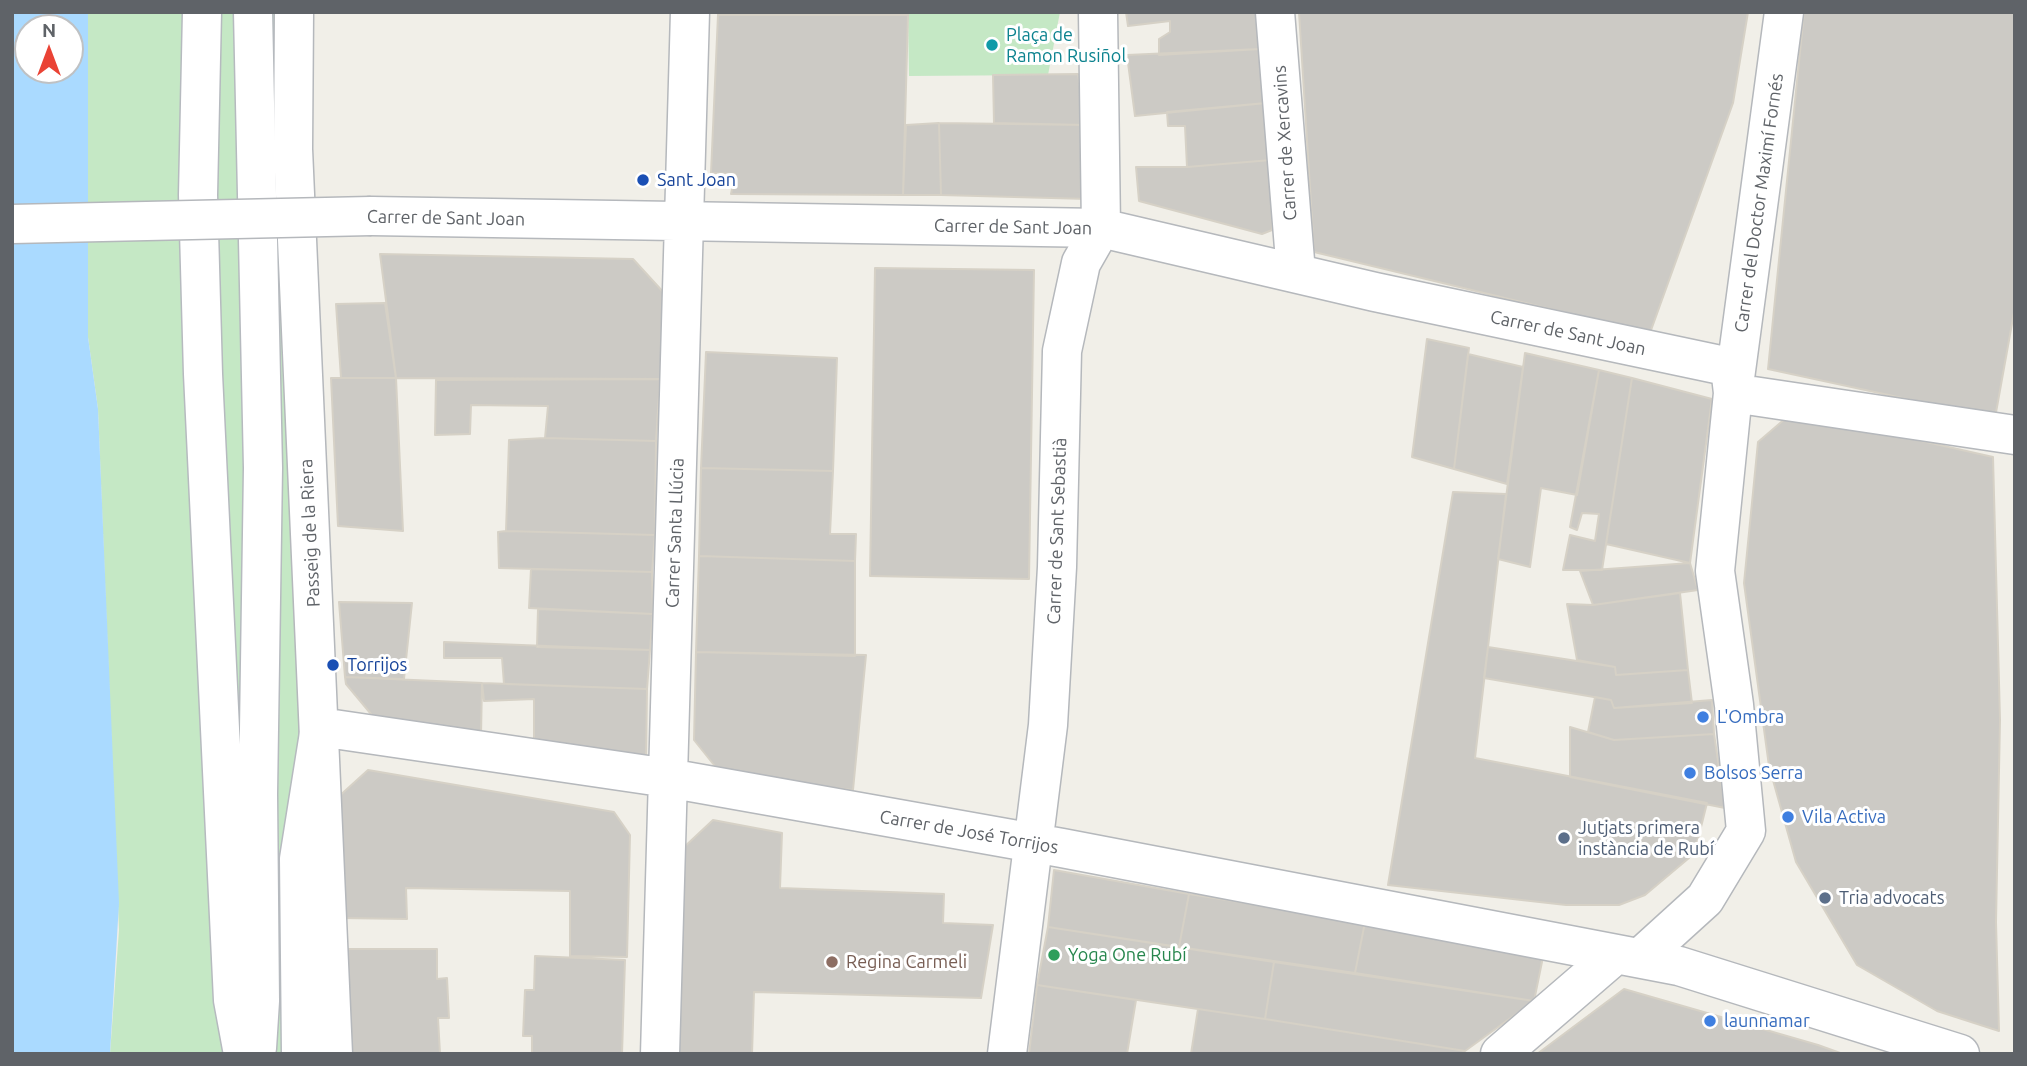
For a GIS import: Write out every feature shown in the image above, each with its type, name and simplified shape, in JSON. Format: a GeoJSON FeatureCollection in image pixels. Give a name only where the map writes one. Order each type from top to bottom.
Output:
{"type":"FeatureCollection","features":[{"type":"Feature","properties":{"kind":"street"},"geometry":{"type":"LineString","coordinates":[[202,12],[198,195],[203,374],[233,1000],[243,1054]]}},
{"type":"Feature","properties":{"kind":"street"},"geometry":{"type":"LineString","coordinates":[[253,12],[263,468],[258,794],[260,1001],[256,1054]]}},
{"type":"Feature","properties":{"kind":"street","name":"Passeig de la Riera"},"geometry":{"type":"LineString","coordinates":[[295,12],[293,149],[333,1054]]}},
{"type":"Feature","properties":{"kind":"street","name":"Carrer Santa Llúcia"},"geometry":{"type":"LineString","coordinates":[[660,1054],[690,12]]}},
{"type":"Feature","properties":{"kind":"street","name":"Carrer de Sant Sebastià"},"geometry":{"type":"LineString","coordinates":[[1007,1054],[1048,725],[1057,567],[1062,351],[1082,263],[1101,228],[1098,12]]}},
{"type":"Feature","properties":{"kind":"street","name":"Carrer de Xercavins"},"geometry":{"type":"LineString","coordinates":[[1275,12],[1296,273]]}},
{"type":"Feature","properties":{"kind":"street","name":"Carrer del Doctor Maximí Fornés"},"geometry":{"type":"LineString","coordinates":[[1500,1054],[1705,900],[1746,831],[1734,705],[1715,570],[1733,393],[1784,12]]}},
{"type":"Feature","properties":{"kind":"street","name":"Carrer de Sant Joan"},"geometry":{"type":"LineString","coordinates":[[12,223],[371,216],[1101,228],[1730,367],[1733,393]]}},
{"type":"Feature","properties":{"kind":"street"},"geometry":{"type":"LineString","coordinates":[[1733,393],[2015,435]]}},
{"type":"Feature","properties":{"kind":"street"},"geometry":{"type":"LineString","coordinates":[[301,1054],[299,859],[320,727]]}},
{"type":"Feature","properties":{"kind":"street","name":"Carrer de José Torrijos"},"geometry":{"type":"LineString","coordinates":[[320,727],[668,778],[1033,843],[1679,966],[1960,1054]]}},
{"type":"Feature","properties":{"kind":"green space"},"geometry":{"type":"Polygon","coordinates":[[[88,12],[280,12],[314,1054],[110,1054],[119,930],[98,409],[88,337],[88,12]]]}},
{"type":"Feature","properties":{"kind":"green space","name":"Plaça de Ramon Rusiñol"},"geometry":{"type":"Polygon","coordinates":[[[908,12],[1060,12],[1048,75],[909,76],[908,12]]]}},
{"type":"Feature","properties":{"kind":"water"},"geometry":{"type":"Polygon","coordinates":[[[12,12],[88,12],[88,337],[98,409],[119,903],[110,1054],[12,1054],[12,12]]]}},
{"type":"Feature","properties":{"kind":"building"},"geometry":{"type":"Polygon","coordinates":[[[718,12],[908,12],[908,15],[718,15],[718,12]]]}},
{"type":"Feature","properties":{"kind":"building"},"geometry":{"type":"Polygon","coordinates":[[[1126,12],[1256,12],[1260,49],[1159,55],[1159,39],[1170,32],[1170,21],[1128,26],[1126,12]]]}},
{"type":"Feature","properties":{"kind":"building"},"geometry":{"type":"Polygon","coordinates":[[[1299,12],[1748,12],[1733,103],[1650,333],[1314,252],[1299,12]]]}},
{"type":"Feature","properties":{"kind":"building"},"geometry":{"type":"Polygon","coordinates":[[[1804,12],[2015,12],[2015,307],[1995,418],[1768,369],[1804,12]]]}},
{"type":"Feature","properties":{"kind":"building"},"geometry":{"type":"Polygon","coordinates":[[[718,15],[908,15],[903,195],[731,194],[735,174],[711,173],[718,15]]]}},
{"type":"Feature","properties":{"kind":"building"},"geometry":{"type":"Polygon","coordinates":[[[1260,49],[1266,103],[1135,116],[1127,55],[1260,49]]]}},
{"type":"Feature","properties":{"kind":"building"},"geometry":{"type":"Polygon","coordinates":[[[1078,74],[1086,125],[994,123],[993,75],[1078,74]]]}},
{"type":"Feature","properties":{"kind":"building"},"geometry":{"type":"Polygon","coordinates":[[[1266,103],[1271,160],[1187,167],[1185,126],[1168,126],[1167,112],[1266,103]]]}},
{"type":"Feature","properties":{"kind":"building"},"geometry":{"type":"Polygon","coordinates":[[[939,123],[1086,125],[1088,199],[941,195],[939,123]]]}},
{"type":"Feature","properties":{"kind":"building"},"geometry":{"type":"Polygon","coordinates":[[[939,123],[941,195],[903,195],[906,125],[939,123]]]}},
{"type":"Feature","properties":{"kind":"building"},"geometry":{"type":"Polygon","coordinates":[[[1271,160],[1272,230],[1262,234],[1139,201],[1136,167],[1187,167],[1271,160]]]}},
{"type":"Feature","properties":{"kind":"building"},"geometry":{"type":"Polygon","coordinates":[[[380,254],[633,259],[665,294],[660,379],[396,378],[380,254]]]}},
{"type":"Feature","properties":{"kind":"building"},"geometry":{"type":"Polygon","coordinates":[[[875,268],[1034,270],[1029,579],[870,576],[875,268]]]}},
{"type":"Feature","properties":{"kind":"building"},"geometry":{"type":"Polygon","coordinates":[[[385,303],[396,378],[341,378],[336,304],[385,303]]]}},
{"type":"Feature","properties":{"kind":"building"},"geometry":{"type":"Polygon","coordinates":[[[1427,339],[1469,348],[1454,469],[1412,457],[1427,339]]]}},
{"type":"Feature","properties":{"kind":"building"},"geometry":{"type":"Polygon","coordinates":[[[706,352],[837,358],[833,471],[701,468],[706,352]]]}},
{"type":"Feature","properties":{"kind":"building"},"geometry":{"type":"Polygon","coordinates":[[[1525,353],[1599,370],[1577,495],[1541,488],[1530,567],[1498,559],[1525,353]]]}},
{"type":"Feature","properties":{"kind":"building"},"geometry":{"type":"Polygon","coordinates":[[[1468,354],[1523,367],[1507,484],[1454,469],[1468,354]]]}},
{"type":"Feature","properties":{"kind":"building"},"geometry":{"type":"Polygon","coordinates":[[[1599,370],[1632,378],[1602,570],[1563,570],[1570,535],[1595,541],[1599,514],[1582,513],[1577,530],[1570,527],[1599,370]]]}},
{"type":"Feature","properties":{"kind":"building"},"geometry":{"type":"Polygon","coordinates":[[[331,378],[396,378],[403,531],[338,526],[331,378]]]}},
{"type":"Feature","properties":{"kind":"building"},"geometry":{"type":"Polygon","coordinates":[[[1632,378],[1712,399],[1690,563],[1606,544],[1632,378]]]}},
{"type":"Feature","properties":{"kind":"building"},"geometry":{"type":"Polygon","coordinates":[[[660,379],[656,441],[545,438],[548,406],[471,405],[470,434],[435,435],[436,380],[660,379]]]}},
{"type":"Feature","properties":{"kind":"building"},"geometry":{"type":"Polygon","coordinates":[[[1793,412],[1993,457],[2000,720],[1996,922],[1999,1031],[1937,1011],[1857,965],[1796,862],[1769,766],[1744,583],[1758,442],[1793,412]]]}},
{"type":"Feature","properties":{"kind":"building"},"geometry":{"type":"Polygon","coordinates":[[[545,438],[656,441],[655,535],[506,531],[509,440],[545,438]]]}},
{"type":"Feature","properties":{"kind":"building"},"geometry":{"type":"Polygon","coordinates":[[[701,468],[833,471],[830,534],[856,534],[855,561],[699,556],[701,468]]]}},
{"type":"Feature","properties":{"kind":"building"},"geometry":{"type":"Polygon","coordinates":[[[1453,492],[1506,494],[1475,758],[1707,803],[1698,839],[1689,858],[1645,895],[1619,905],[1566,905],[1388,885],[1453,492]]]}},
{"type":"Feature","properties":{"kind":"building"},"geometry":{"type":"Polygon","coordinates":[[[498,532],[655,535],[652,572],[499,568],[498,532]]]}},
{"type":"Feature","properties":{"kind":"building"},"geometry":{"type":"Polygon","coordinates":[[[699,556],[855,561],[855,656],[696,652],[699,556]]]}},
{"type":"Feature","properties":{"kind":"building"},"geometry":{"type":"Polygon","coordinates":[[[1690,563],[1698,590],[1593,605],[1580,571],[1690,563]]]}},
{"type":"Feature","properties":{"kind":"building"},"geometry":{"type":"Polygon","coordinates":[[[531,569],[652,572],[653,614],[529,608],[531,569]]]}},
{"type":"Feature","properties":{"kind":"building"},"geometry":{"type":"Polygon","coordinates":[[[1680,593],[1688,670],[1616,675],[1615,667],[1577,660],[1567,604],[1593,605],[1680,593]]]}},
{"type":"Feature","properties":{"kind":"building"},"geometry":{"type":"Polygon","coordinates":[[[339,602],[412,603],[404,679],[345,677],[339,602]]]}},
{"type":"Feature","properties":{"kind":"building"},"geometry":{"type":"Polygon","coordinates":[[[538,609],[653,614],[650,650],[537,647],[538,609]]]}},
{"type":"Feature","properties":{"kind":"building"},"geometry":{"type":"Polygon","coordinates":[[[444,642],[650,650],[647,689],[504,684],[502,658],[444,658],[444,642]]]}},
{"type":"Feature","properties":{"kind":"building"},"geometry":{"type":"Polygon","coordinates":[[[1488,647],[1615,667],[1616,675],[1688,670],[1692,703],[1614,708],[1611,700],[1484,678],[1488,647]]]}},
{"type":"Feature","properties":{"kind":"building"},"geometry":{"type":"Polygon","coordinates":[[[696,652],[866,655],[853,790],[722,775],[694,740],[696,652]]]}},
{"type":"Feature","properties":{"kind":"building"},"geometry":{"type":"Polygon","coordinates":[[[345,677],[482,683],[481,736],[376,720],[346,684],[345,677]]]}},
{"type":"Feature","properties":{"kind":"building"},"geometry":{"type":"Polygon","coordinates":[[[482,683],[647,689],[646,763],[534,746],[534,699],[484,701],[482,683]]]}},
{"type":"Feature","properties":{"kind":"building"},"geometry":{"type":"Polygon","coordinates":[[[1595,697],[1611,700],[1614,708],[1712,700],[1714,734],[1614,740],[1588,732],[1595,697]]]}},
{"type":"Feature","properties":{"kind":"building"},"geometry":{"type":"Polygon","coordinates":[[[1570,727],[1614,740],[1714,734],[1725,808],[1570,777],[1570,727]]]}},
{"type":"Feature","properties":{"kind":"building"},"geometry":{"type":"Polygon","coordinates":[[[368,770],[614,812],[630,835],[627,957],[570,956],[570,891],[406,888],[407,919],[341,918],[336,799],[368,770]]]}},
{"type":"Feature","properties":{"kind":"building","name":"Regina Carmeli"},"geometry":{"type":"Polygon","coordinates":[[[713,820],[782,833],[780,888],[944,894],[943,923],[993,925],[981,998],[754,992],[752,1054],[675,1054],[681,850],[713,820]]]}},
{"type":"Feature","properties":{"kind":"building"},"geometry":{"type":"Polygon","coordinates":[[[1054,870],[1189,894],[1179,947],[1048,927],[1054,870]]]}},
{"type":"Feature","properties":{"kind":"building"},"geometry":{"type":"Polygon","coordinates":[[[1189,894],[1365,922],[1355,973],[1179,947],[1189,894]]]}},
{"type":"Feature","properties":{"kind":"building"},"geometry":{"type":"Polygon","coordinates":[[[1365,922],[1543,957],[1534,1001],[1355,973],[1365,922]]]}},
{"type":"Feature","properties":{"kind":"building"},"geometry":{"type":"Polygon","coordinates":[[[1048,927],[1274,962],[1265,1019],[1037,985],[1048,927]]]}},
{"type":"Feature","properties":{"kind":"building"},"geometry":{"type":"Polygon","coordinates":[[[344,949],[437,949],[437,979],[447,978],[449,1018],[438,1018],[440,1054],[348,1054],[344,949]]]}},
{"type":"Feature","properties":{"kind":"building"},"geometry":{"type":"Polygon","coordinates":[[[535,956],[625,960],[622,1054],[532,1054],[532,1036],[523,1036],[525,990],[534,990],[535,956]]]}},
{"type":"Feature","properties":{"kind":"building"},"geometry":{"type":"Polygon","coordinates":[[[1274,962],[1534,1001],[1465,1051],[1265,1019],[1274,962]]]}},
{"type":"Feature","properties":{"kind":"building"},"geometry":{"type":"Polygon","coordinates":[[[1037,985],[1136,1000],[1127,1054],[1029,1054],[1037,985]]]}},
{"type":"Feature","properties":{"kind":"building"},"geometry":{"type":"Polygon","coordinates":[[[1624,989],[1818,1045],[1843,1054],[1537,1054],[1624,989]]]}},
{"type":"Feature","properties":{"kind":"building"},"geometry":{"type":"Polygon","coordinates":[[[1198,1009],[1465,1051],[1461,1054],[1191,1054],[1198,1009]]]}},
{"type":"Feature","properties":{"kind":"place","name":"Plaça de Ramon Rusiñol"},"geometry":{"type":"Point","coordinates":[992,45]}},
{"type":"Feature","properties":{"kind":"place","name":"Sant Joan"},"geometry":{"type":"Point","coordinates":[643,180]}},
{"type":"Feature","properties":{"kind":"place","name":"Torrijos"},"geometry":{"type":"Point","coordinates":[333,665]}},
{"type":"Feature","properties":{"kind":"place","name":"L'Ombra"},"geometry":{"type":"Point","coordinates":[1703,717]}},
{"type":"Feature","properties":{"kind":"place","name":"Bolsos Serra"},"geometry":{"type":"Point","coordinates":[1690,773]}},
{"type":"Feature","properties":{"kind":"place","name":"Vila Activa"},"geometry":{"type":"Point","coordinates":[1788,817]}},
{"type":"Feature","properties":{"kind":"place","name":"Jutjats primera instància de Rubí"},"geometry":{"type":"Point","coordinates":[1564,838]}},
{"type":"Feature","properties":{"kind":"place","name":"Tria advocats"},"geometry":{"type":"Point","coordinates":[1825,898]}},
{"type":"Feature","properties":{"kind":"place","name":"Yoga One Rubí"},"geometry":{"type":"Point","coordinates":[1054,955]}},
{"type":"Feature","properties":{"kind":"place","name":"Regina Carmeli"},"geometry":{"type":"Point","coordinates":[832,962]}},
{"type":"Feature","properties":{"kind":"place","name":"launnamar"},"geometry":{"type":"Point","coordinates":[1710,1021]}}]}
